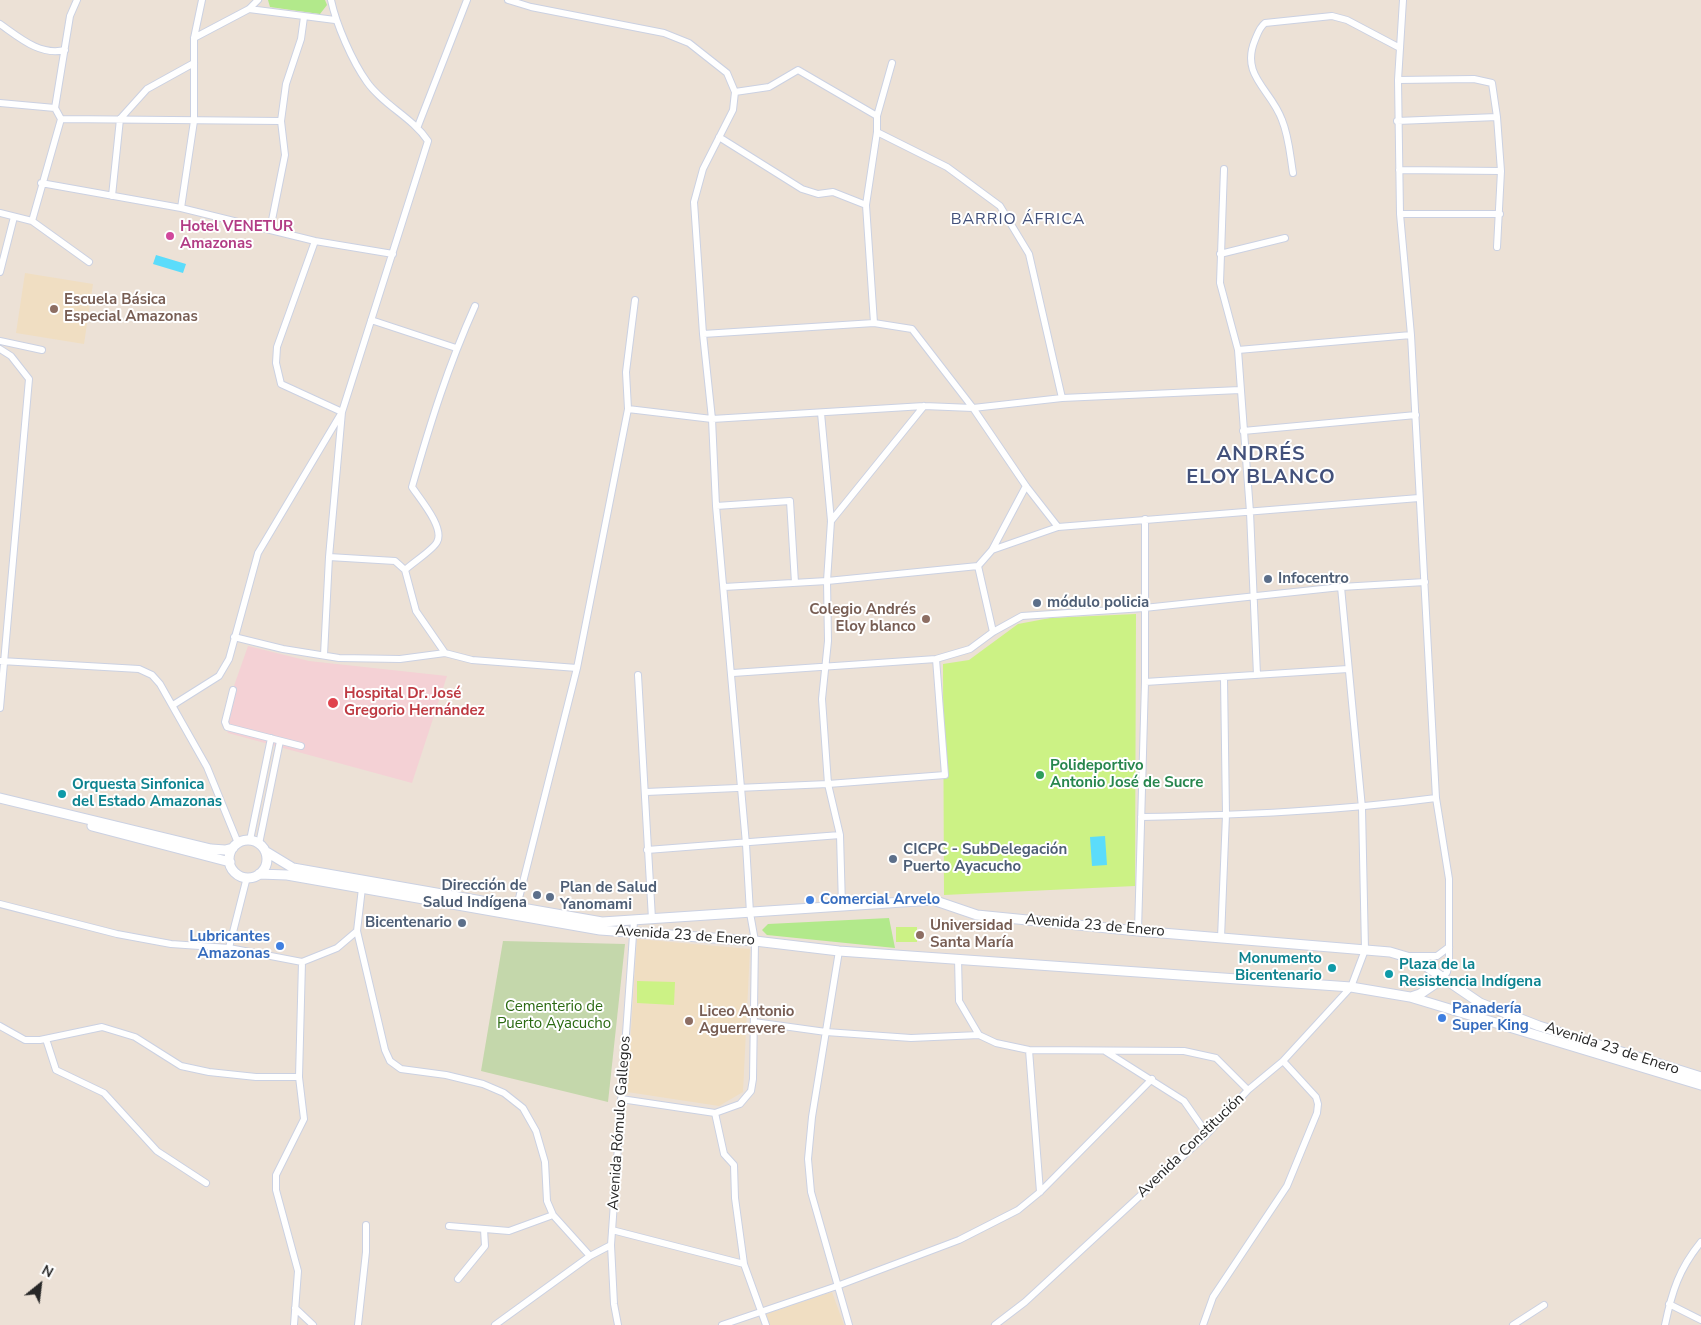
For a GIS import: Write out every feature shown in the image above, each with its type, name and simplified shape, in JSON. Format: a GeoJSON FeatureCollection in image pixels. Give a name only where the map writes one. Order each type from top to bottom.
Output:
{"type":"FeatureCollection","features":[{"type":"Feature","properties":{"kind":"main road"},"geometry":{"type":"LineString","coordinates":[[0,798],[212,848],[225,850],[250,840]]}},
{"type":"Feature","properties":{"kind":"main road"},"geometry":{"type":"LineString","coordinates":[[0,803],[230,862]]}},
{"type":"Feature","properties":{"kind":"main road","name":"Avenida 23 de Enero"},"geometry":{"type":"LineString","coordinates":[[250,840],[293,868],[600,930],[756,941],[839,951],[1351,986],[1410,997],[1701,1085]]}},
{"type":"Feature","properties":{"kind":"main road"},"geometry":{"type":"LineString","coordinates":[[235,846],[230,862],[236,873],[247,878]]}},
{"type":"Feature","properties":{"kind":"main road"},"geometry":{"type":"LineString","coordinates":[[259,874],[266,866],[262,847]]}},
{"type":"Feature","properties":{"kind":"main road","name":"Avenida 23 de Enero"},"geometry":{"type":"LineString","coordinates":[[247,878],[259,874],[287,875],[515,912],[602,922],[933,900],[977,915],[1365,950],[1409,956],[1480,1003],[1701,1077]]}},
{"type":"Feature","properties":{"kind":"main road"},"geometry":{"type":"LineString","coordinates":[[1425,966],[1432,977],[1432,984],[1428,990]]}},
{"type":"Feature","properties":{"kind":"main road"},"geometry":{"type":"LineString","coordinates":[[1410,997],[1428,990],[1442,979]]}},
{"type":"Feature","properties":{"kind":"street"},"geometry":{"type":"LineString","coordinates":[[32,220],[41,183],[61,119],[55,108],[70,16],[77,0]]}},
{"type":"Feature","properties":{"kind":"street"},"geometry":{"type":"LineString","coordinates":[[181,208],[194,121],[194,38],[202,0]]}},
{"type":"Feature","properties":{"kind":"street"},"geometry":{"type":"LineString","coordinates":[[194,38],[248,9],[258,0]]}},
{"type":"Feature","properties":{"kind":"street"},"geometry":{"type":"LineString","coordinates":[[324,655],[329,557],[342,412],[428,141],[418,126],[367,82],[335,20],[331,0]]}},
{"type":"Feature","properties":{"kind":"street"},"geometry":{"type":"LineString","coordinates":[[418,126],[467,0]]}},
{"type":"Feature","properties":{"kind":"street"},"geometry":{"type":"LineString","coordinates":[[508,0],[531,7],[664,33],[689,44],[727,73],[735,92],[733,110],[703,169],[694,202],[703,334],[712,419],[716,506],[733,673],[750,913],[756,941],[751,1090],[740,1104],[715,1113],[621,1099]]}},
{"type":"Feature","properties":{"kind":"street"},"geometry":{"type":"LineString","coordinates":[[1403,0],[1397,121],[1400,214],[1416,415],[1436,798],[1449,879],[1449,947],[1447,972],[1442,979]]}},
{"type":"Feature","properties":{"kind":"street"},"geometry":{"type":"LineString","coordinates":[[248,9],[335,20]]}},
{"type":"Feature","properties":{"kind":"street"},"geometry":{"type":"LineString","coordinates":[[1294,173],[1282,118],[1267,92],[1254,76],[1250,61],[1252,48],[1260,27],[1265,23],[1332,16],[1346,20],[1400,48]]}},
{"type":"Feature","properties":{"kind":"street"},"geometry":{"type":"LineString","coordinates":[[270,230],[285,155],[281,121],[286,84],[301,39],[304,17]]}},
{"type":"Feature","properties":{"kind":"street"},"geometry":{"type":"LineString","coordinates":[[0,24],[32,46],[53,53],[65,50]]}},
{"type":"Feature","properties":{"kind":"street"},"geometry":{"type":"LineString","coordinates":[[112,196],[120,119],[147,89],[194,63]]}},
{"type":"Feature","properties":{"kind":"street"},"geometry":{"type":"LineString","coordinates":[[874,323],[866,205],[877,132],[877,116],[892,63]]}},
{"type":"Feature","properties":{"kind":"street"},"geometry":{"type":"LineString","coordinates":[[735,92],[769,87],[798,70],[877,116]]}},
{"type":"Feature","properties":{"kind":"street"},"geometry":{"type":"LineString","coordinates":[[1398,80],[1474,79],[1492,84],[1497,117],[1501,171],[1497,247]]}},
{"type":"Feature","properties":{"kind":"street"},"geometry":{"type":"LineString","coordinates":[[0,103],[55,108]]}},
{"type":"Feature","properties":{"kind":"street"},"geometry":{"type":"LineString","coordinates":[[1397,121],[1497,117]]}},
{"type":"Feature","properties":{"kind":"street"},"geometry":{"type":"LineString","coordinates":[[61,119],[281,121]]}},
{"type":"Feature","properties":{"kind":"street"},"geometry":{"type":"LineString","coordinates":[[877,132],[947,167],[1000,206],[1029,254],[1062,398]]}},
{"type":"Feature","properties":{"kind":"street"},"geometry":{"type":"LineString","coordinates":[[719,137],[802,189],[818,194],[833,192],[866,205]]}},
{"type":"Feature","properties":{"kind":"street"},"geometry":{"type":"LineString","coordinates":[[1224,170],[1220,283],[1238,350],[1255,596],[1257,675]]}},
{"type":"Feature","properties":{"kind":"street"},"geometry":{"type":"LineString","coordinates":[[1400,170],[1501,171]]}},
{"type":"Feature","properties":{"kind":"street"},"geometry":{"type":"LineString","coordinates":[[41,183],[181,208],[315,241],[393,254]]}},
{"type":"Feature","properties":{"kind":"street"},"geometry":{"type":"LineString","coordinates":[[0,213],[32,220],[89,262]]}},
{"type":"Feature","properties":{"kind":"street"},"geometry":{"type":"LineString","coordinates":[[1400,214],[1500,214]]}},
{"type":"Feature","properties":{"kind":"street"},"geometry":{"type":"LineString","coordinates":[[0,272],[14,217]]}},
{"type":"Feature","properties":{"kind":"street"},"geometry":{"type":"LineString","coordinates":[[1220,254],[1285,238]]}},
{"type":"Feature","properties":{"kind":"street"},"geometry":{"type":"LineString","coordinates":[[315,241],[277,346],[278,376],[281,384],[342,412]]}},
{"type":"Feature","properties":{"kind":"street"},"geometry":{"type":"LineString","coordinates":[[515,912],[577,668],[628,409],[626,372],[635,300]]}},
{"type":"Feature","properties":{"kind":"street"},"geometry":{"type":"LineString","coordinates":[[405,570],[437,542],[439,532],[436,525],[412,487],[437,399],[456,348],[475,306]]}},
{"type":"Feature","properties":{"kind":"street"},"geometry":{"type":"LineString","coordinates":[[371,320],[456,348]]}},
{"type":"Feature","properties":{"kind":"street"},"geometry":{"type":"LineString","coordinates":[[703,334],[816,325],[874,323],[912,329],[973,408],[1026,486],[1058,528]]}},
{"type":"Feature","properties":{"kind":"street"},"geometry":{"type":"LineString","coordinates":[[1238,350],[1411,335]]}},
{"type":"Feature","properties":{"kind":"street"},"geometry":{"type":"LineString","coordinates":[[0,341],[42,350]]}},
{"type":"Feature","properties":{"kind":"street"},"geometry":{"type":"LineString","coordinates":[[0,349],[10,356],[29,379],[2,662],[0,708]]}},
{"type":"Feature","properties":{"kind":"street"},"geometry":{"type":"LineString","coordinates":[[628,409],[712,419],[924,406],[973,408],[1062,398],[1240,390]]}},
{"type":"Feature","properties":{"kind":"street"},"geometry":{"type":"LineString","coordinates":[[832,521],[924,406]]}},
{"type":"Feature","properties":{"kind":"street"},"geometry":{"type":"LineString","coordinates":[[173,705],[219,676],[229,659],[258,553],[342,412]]}},
{"type":"Feature","properties":{"kind":"street"},"geometry":{"type":"LineString","coordinates":[[821,413],[832,521],[827,581],[826,668],[822,699],[828,784],[840,835],[842,906]]}},
{"type":"Feature","properties":{"kind":"street"},"geometry":{"type":"LineString","coordinates":[[1243,431],[1416,415]]}},
{"type":"Feature","properties":{"kind":"street"},"geometry":{"type":"LineString","coordinates":[[724,587],[827,581],[978,566],[992,550],[1026,486]]}},
{"type":"Feature","properties":{"kind":"street"},"geometry":{"type":"LineString","coordinates":[[992,550],[1058,528],[1145,519],[1419,498]]}},
{"type":"Feature","properties":{"kind":"street"},"geometry":{"type":"LineString","coordinates":[[716,506],[790,501],[795,583]]}},
{"type":"Feature","properties":{"kind":"street"},"geometry":{"type":"LineString","coordinates":[[1138,931],[1145,682],[1145,519]]}},
{"type":"Feature","properties":{"kind":"street"},"geometry":{"type":"LineString","coordinates":[[329,557],[395,561],[405,570],[416,611],[445,653]]}},
{"type":"Feature","properties":{"kind":"street"},"geometry":{"type":"LineString","coordinates":[[978,566],[993,632]]}},
{"type":"Feature","properties":{"kind":"street"},"geometry":{"type":"LineString","coordinates":[[733,673],[936,659],[970,649],[993,632],[1022,616],[1144,608],[1341,587],[1425,582]]}},
{"type":"Feature","properties":{"kind":"street"},"geometry":{"type":"LineString","coordinates":[[1341,587],[1362,808],[1365,950]]}},
{"type":"Feature","properties":{"kind":"street"},"geometry":{"type":"LineString","coordinates":[[234,637],[324,655],[400,659],[445,653],[472,660],[577,668]]}},
{"type":"Feature","properties":{"kind":"street"},"geometry":{"type":"LineString","coordinates":[[646,792],[828,784],[945,775],[936,659]]}},
{"type":"Feature","properties":{"kind":"street"},"geometry":{"type":"LineString","coordinates":[[2,662],[139,669],[152,675],[173,705],[208,771],[235,846]]}},
{"type":"Feature","properties":{"kind":"street"},"geometry":{"type":"LineString","coordinates":[[1145,682],[1348,669]]}},
{"type":"Feature","properties":{"kind":"street"},"geometry":{"type":"LineString","coordinates":[[638,674],[652,919]]}},
{"type":"Feature","properties":{"kind":"street"},"geometry":{"type":"LineString","coordinates":[[1221,938],[1226,815],[1224,678]]}},
{"type":"Feature","properties":{"kind":"street"},"geometry":{"type":"LineString","coordinates":[[233,690],[225,722],[227,727],[301,746]]}},
{"type":"Feature","properties":{"kind":"street"},"geometry":{"type":"LineString","coordinates":[[250,840],[271,738]]}},
{"type":"Feature","properties":{"kind":"street"},"geometry":{"type":"LineString","coordinates":[[262,847],[280,741]]}},
{"type":"Feature","properties":{"kind":"street"},"geometry":{"type":"LineString","coordinates":[[1141,817],[1362,808],[1436,798]]}},
{"type":"Feature","properties":{"kind":"street"},"geometry":{"type":"LineString","coordinates":[[647,850],[746,844],[840,835]]}},
{"type":"Feature","properties":{"kind":"street"},"geometry":{"type":"LineString","coordinates":[[229,948],[247,878]]}},
{"type":"Feature","properties":{"kind":"street"},"geometry":{"type":"LineString","coordinates":[[362,888],[357,931],[384,1050],[390,1061],[401,1069],[446,1075],[483,1084],[504,1093],[523,1108],[536,1131],[545,1162],[547,1201],[553,1215],[590,1256]]}},
{"type":"Feature","properties":{"kind":"street"},"geometry":{"type":"LineString","coordinates":[[0,904],[117,934],[171,944],[229,948],[302,962],[337,948],[357,931]]}},
{"type":"Feature","properties":{"kind":"street","name":"Avenida Rómulo Gallegos"},"geometry":{"type":"LineString","coordinates":[[618,1325],[614,1304],[611,1245],[634,921]]}},
{"type":"Feature","properties":{"kind":"street"},"geometry":{"type":"LineString","coordinates":[[1409,956],[1437,956],[1449,947]]}},
{"type":"Feature","properties":{"kind":"street","name":"Avenida Constitución"},"geometry":{"type":"LineString","coordinates":[[995,1325],[1025,1302],[1207,1134],[1248,1090],[1283,1061],[1351,986],[1365,950]]}},
{"type":"Feature","properties":{"kind":"street"},"geometry":{"type":"LineString","coordinates":[[839,951],[808,1143],[808,1160],[811,1192],[849,1325]]}},
{"type":"Feature","properties":{"kind":"street"},"geometry":{"type":"LineString","coordinates":[[958,958],[959,1001],[979,1035]]}},
{"type":"Feature","properties":{"kind":"street"},"geometry":{"type":"LineString","coordinates":[[294,1325],[298,1271],[276,1190],[276,1175],[304,1119],[299,1077],[302,962]]}},
{"type":"Feature","properties":{"kind":"street"},"geometry":{"type":"LineString","coordinates":[[754,1022],[826,1032],[912,1038],[979,1035],[996,1043],[1029,1050],[1184,1051],[1216,1058],[1248,1090]]}},
{"type":"Feature","properties":{"kind":"street"},"geometry":{"type":"LineString","coordinates":[[0,1026],[25,1040],[46,1039],[102,1027],[136,1037],[180,1066],[209,1072],[246,1076],[299,1077]]}},
{"type":"Feature","properties":{"kind":"street"},"geometry":{"type":"LineString","coordinates":[[46,1039],[56,1070],[104,1093],[157,1151],[206,1183]]}},
{"type":"Feature","properties":{"kind":"street"},"geometry":{"type":"LineString","coordinates":[[1029,1050],[1040,1192]]}},
{"type":"Feature","properties":{"kind":"street"},"geometry":{"type":"LineString","coordinates":[[1104,1050],[1184,1101],[1207,1134]]}},
{"type":"Feature","properties":{"kind":"street"},"geometry":{"type":"LineString","coordinates":[[1203,1325],[1213,1297],[1287,1186],[1317,1113],[1318,1104],[1316,1097],[1283,1061]]}},
{"type":"Feature","properties":{"kind":"street"},"geometry":{"type":"LineString","coordinates":[[722,1325],[837,1286],[959,1240],[1018,1210],[1040,1192],[1152,1079]]}},
{"type":"Feature","properties":{"kind":"street"},"geometry":{"type":"LineString","coordinates":[[715,1113],[724,1154],[734,1164],[735,1198],[744,1264],[766,1325]]}},
{"type":"Feature","properties":{"kind":"street"},"geometry":{"type":"LineString","coordinates":[[448,1226],[509,1231],[553,1215]]}},
{"type":"Feature","properties":{"kind":"street"},"geometry":{"type":"LineString","coordinates":[[358,1325],[366,1262],[366,1225]]}},
{"type":"Feature","properties":{"kind":"street"},"geometry":{"type":"LineString","coordinates":[[458,1279],[486,1246],[484,1230]]}},
{"type":"Feature","properties":{"kind":"street"},"geometry":{"type":"LineString","coordinates":[[612,1230],[744,1264]]}},
{"type":"Feature","properties":{"kind":"street"},"geometry":{"type":"LineString","coordinates":[[1665,1325],[1669,1304],[1678,1276],[1687,1259],[1701,1242]]}},
{"type":"Feature","properties":{"kind":"street"},"geometry":{"type":"LineString","coordinates":[[495,1325],[590,1256],[611,1245]]}},
{"type":"Feature","properties":{"kind":"street"},"geometry":{"type":"LineString","coordinates":[[1669,1304],[1701,1320]]}},
{"type":"Feature","properties":{"kind":"street"},"geometry":{"type":"LineString","coordinates":[[1513,1325],[1544,1305]]}},
{"type":"Feature","properties":{"kind":"street"},"geometry":{"type":"LineString","coordinates":[[295,1308],[313,1325]]}},
{"type":"Feature","properties":{"kind":"shaded area","name":"Escuela Básica Especial Amazonas"},"geometry":{"type":"Polygon","coordinates":[[[25,273],[93,284],[84,344],[16,333],[25,273]]]}},
{"type":"Feature","properties":{"kind":"shaded area","name":"Hospital Dr. José Gregorio Hernández"},"geometry":{"type":"Polygon","coordinates":[[[248,646],[309,661],[447,676],[412,783],[228,733],[222,720],[248,646]]]}},
{"type":"Feature","properties":{"kind":"shaded area","name":"Liceo Antonio Aguerrevere"},"geometry":{"type":"Polygon","coordinates":[[[637,939],[750,949],[743,1092],[719,1106],[627,1092],[637,939]]]}},
{"type":"Feature","properties":{"kind":"shaded area"},"geometry":{"type":"Polygon","coordinates":[[[832,1292],[844,1325],[770,1325],[766,1314],[832,1292]]]}},
{"type":"Feature","properties":{"kind":"green space"},"geometry":{"type":"Polygon","coordinates":[[[268,0],[325,0],[327,5],[320,14],[270,7],[268,0]]]}},
{"type":"Feature","properties":{"kind":"green space","name":"Polideportivo Antonio José de Sucre"},"geometry":{"type":"Polygon","coordinates":[[[1136,614],[1135,886],[944,895],[943,664],[969,660],[1018,624],[1050,618],[1136,614]]]}},
{"type":"Feature","properties":{"kind":"green space"},"geometry":{"type":"Polygon","coordinates":[[[889,918],[895,948],[767,935],[762,930],[768,924],[889,918]]]}},
{"type":"Feature","properties":{"kind":"green space"},"geometry":{"type":"Polygon","coordinates":[[[896,927],[917,927],[917,942],[896,942],[896,927]]]}},
{"type":"Feature","properties":{"kind":"green space","name":"Cementerio de Puerto Ayacucho"},"geometry":{"type":"Polygon","coordinates":[[[503,941],[625,944],[608,1102],[481,1071],[503,941]]]}},
{"type":"Feature","properties":{"kind":"green space"},"geometry":{"type":"Polygon","coordinates":[[[637,981],[675,982],[674,1005],[637,1003],[637,981]]]}},
{"type":"Feature","properties":{"kind":"water"},"geometry":{"type":"Polygon","coordinates":[[[156,255],[186,264],[183,273],[153,264],[156,255]]]}},
{"type":"Feature","properties":{"kind":"water"},"geometry":{"type":"Polygon","coordinates":[[[1105,836],[1107,865],[1092,866],[1090,837],[1105,836]]]}},
{"type":"Feature","properties":{"kind":"place","name":"Hotel VENETUR Amazonas"},"geometry":{"type":"Point","coordinates":[170,236]}},
{"type":"Feature","properties":{"kind":"place","name":"Escuela Básica Especial Amazonas"},"geometry":{"type":"Point","coordinates":[54,309]}},
{"type":"Feature","properties":{"kind":"place","name":"Infocentro"},"geometry":{"type":"Point","coordinates":[1268,579]}},
{"type":"Feature","properties":{"kind":"place","name":"módulo policia"},"geometry":{"type":"Point","coordinates":[1037,603]}},
{"type":"Feature","properties":{"kind":"place","name":"Colegio Andrés Eloy blanco"},"geometry":{"type":"Point","coordinates":[926,619]}},
{"type":"Feature","properties":{"kind":"place","name":"Hospital Dr. José Gregorio Hernández"},"geometry":{"type":"Point","coordinates":[333,703]}},
{"type":"Feature","properties":{"kind":"place","name":"Polideportivo Antonio José de Sucre"},"geometry":{"type":"Point","coordinates":[1040,775]}},
{"type":"Feature","properties":{"kind":"place","name":"Orquesta Sinfonica del Estado Amazonas"},"geometry":{"type":"Point","coordinates":[62,794]}},
{"type":"Feature","properties":{"kind":"place","name":"CICPC - SubDelegación Puerto Ayacucho"},"geometry":{"type":"Point","coordinates":[893,859]}},
{"type":"Feature","properties":{"kind":"place","name":"Dirección de Salud Indígena"},"geometry":{"type":"Point","coordinates":[537,895]}},
{"type":"Feature","properties":{"kind":"place","name":"Plan de Salud Yanomami"},"geometry":{"type":"Point","coordinates":[550,897]}},
{"type":"Feature","properties":{"kind":"place","name":"Comercial Arvelo"},"geometry":{"type":"Point","coordinates":[810,900]}},
{"type":"Feature","properties":{"kind":"place","name":"Bicentenario"},"geometry":{"type":"Point","coordinates":[462,923]}},
{"type":"Feature","properties":{"kind":"place","name":"Universidad Santa María"},"geometry":{"type":"Point","coordinates":[920,935]}},
{"type":"Feature","properties":{"kind":"place","name":"Lubricantes Amazonas"},"geometry":{"type":"Point","coordinates":[280,946]}},
{"type":"Feature","properties":{"kind":"place","name":"Monumento Bicentenario"},"geometry":{"type":"Point","coordinates":[1332,968]}},
{"type":"Feature","properties":{"kind":"place","name":"Plaza de la Resistencia Indígena"},"geometry":{"type":"Point","coordinates":[1389,974]}},
{"type":"Feature","properties":{"kind":"place","name":"Panadería Super King"},"geometry":{"type":"Point","coordinates":[1442,1018]}},
{"type":"Feature","properties":{"kind":"place","name":"Liceo Antonio Aguerrevere"},"geometry":{"type":"Point","coordinates":[689,1021]}},
{"type":"Feature","properties":{"kind":"district","name":"BARRIO ÁFRICA"},"geometry":{"type":"Point","coordinates":[1018,220]}},
{"type":"Feature","properties":{"kind":"district","name":"ANDRÉS ELOY BLANCO"},"geometry":{"type":"Point","coordinates":[1261,466]}}]}
